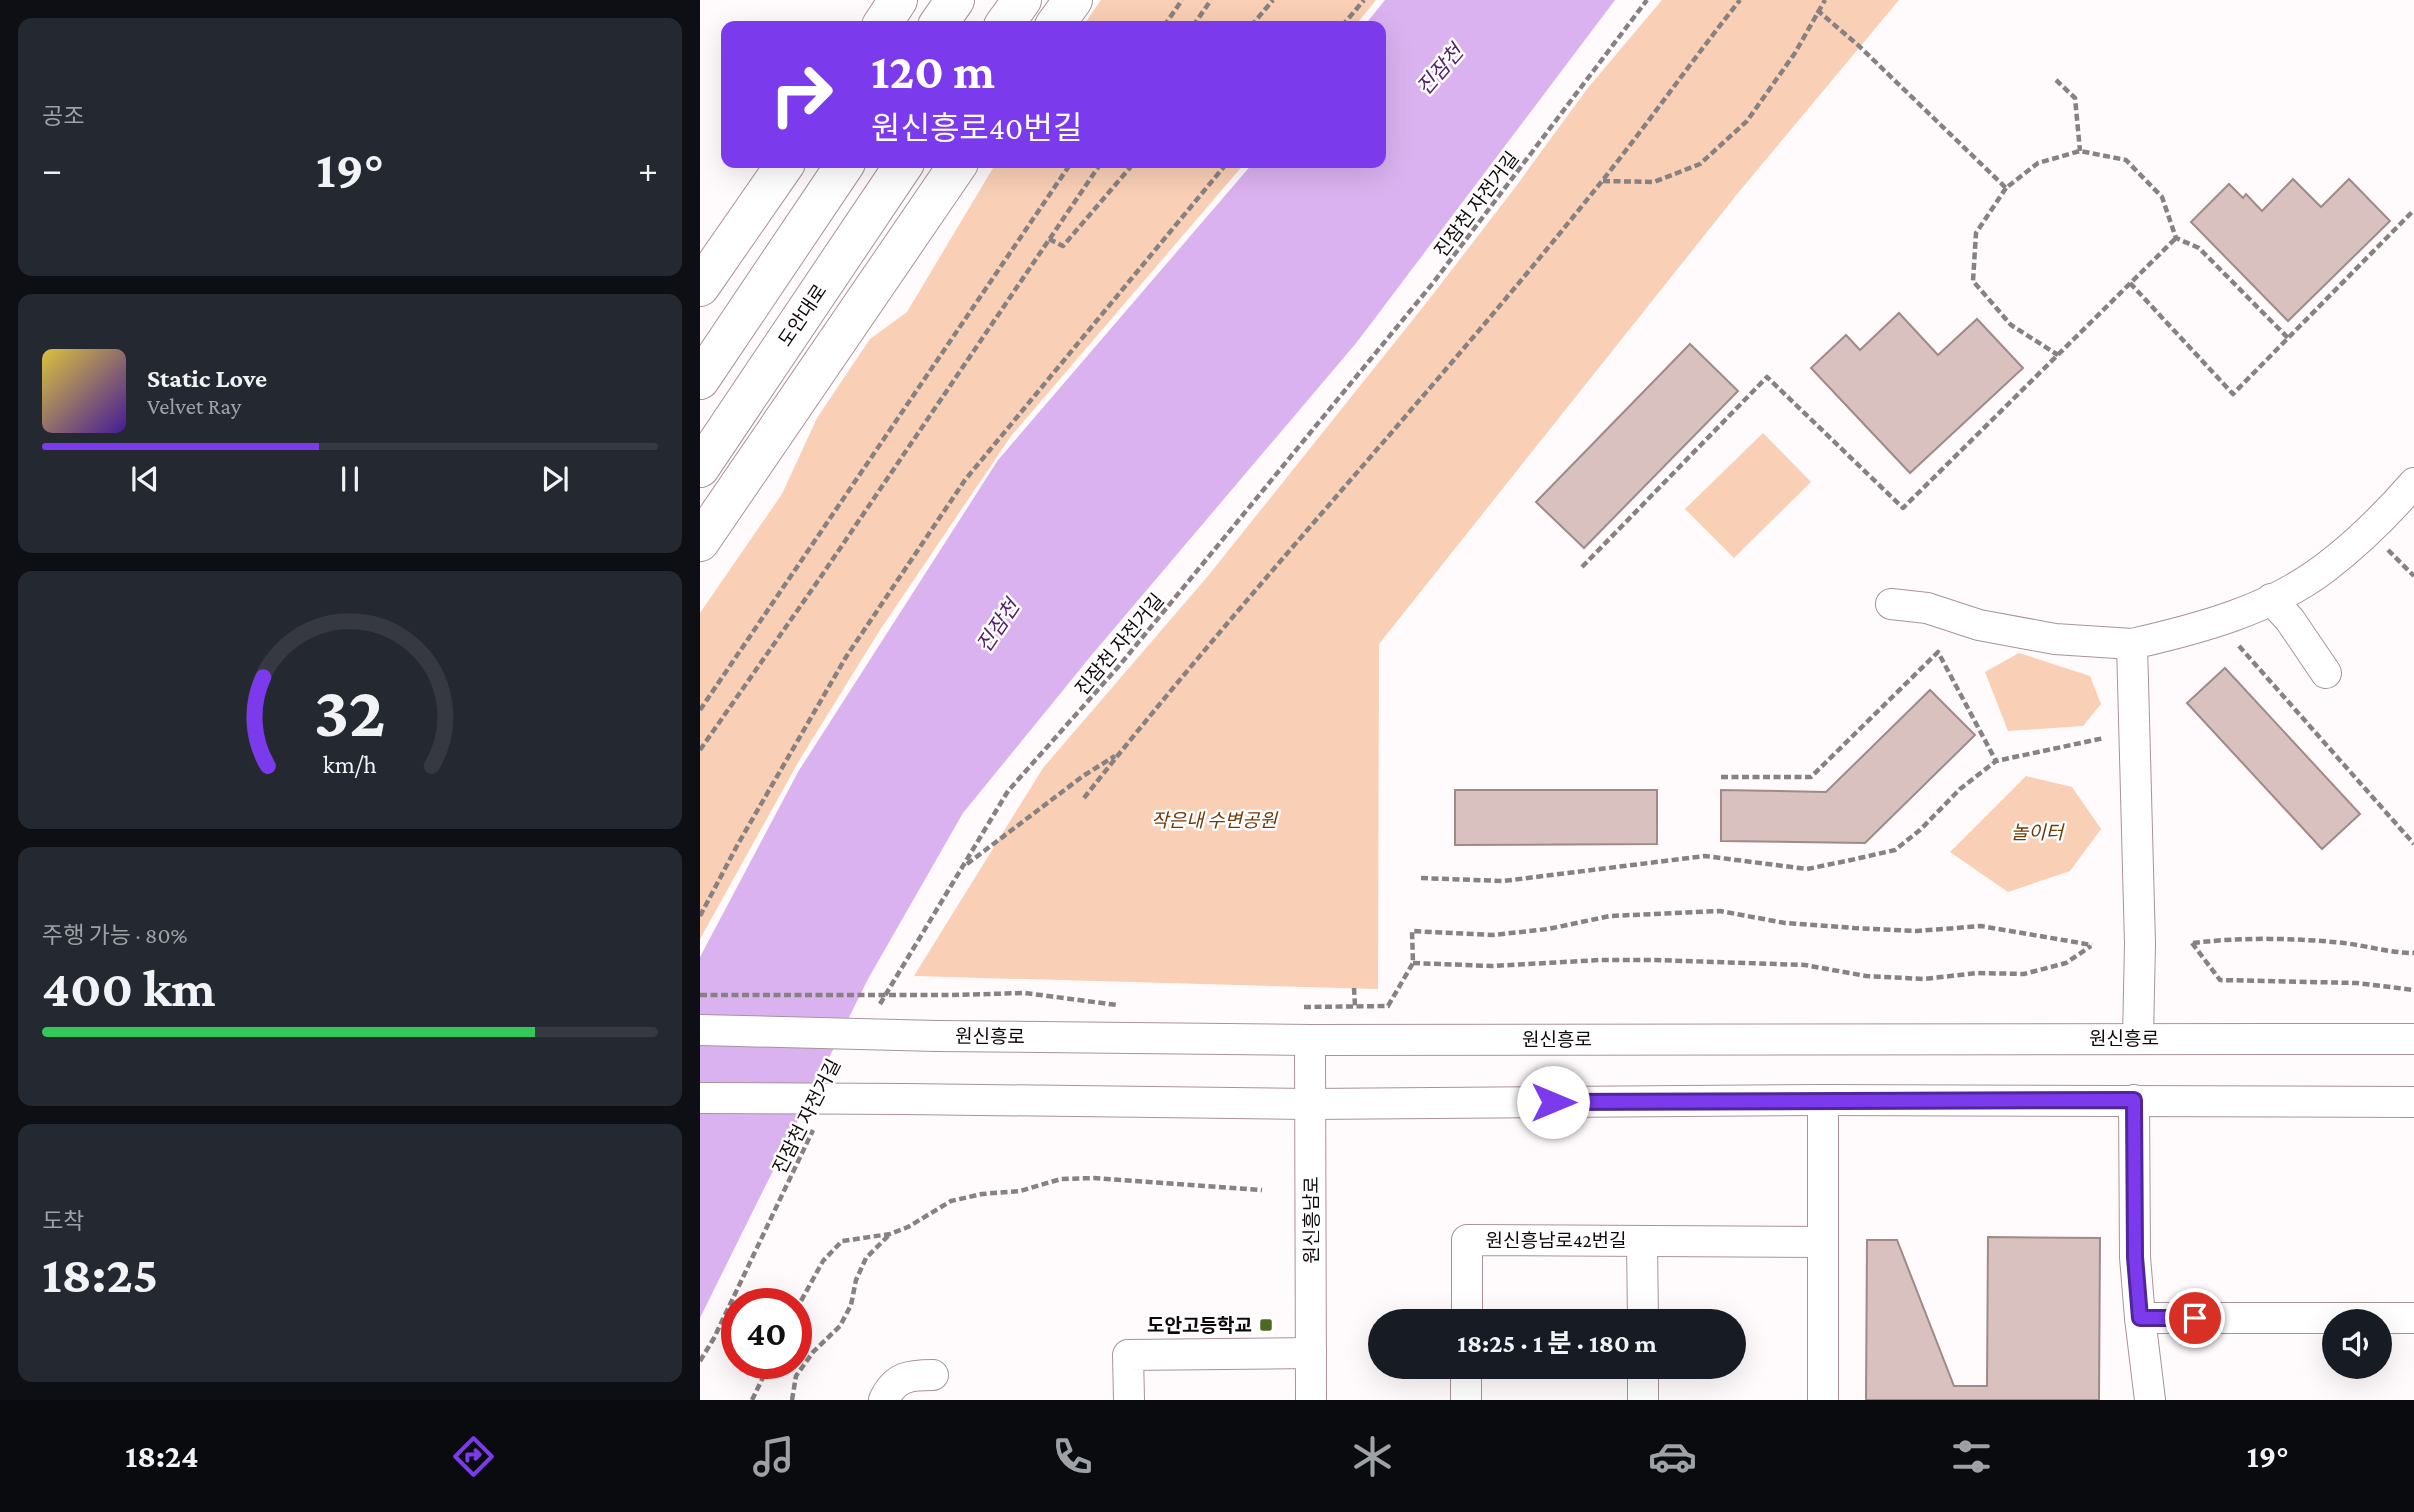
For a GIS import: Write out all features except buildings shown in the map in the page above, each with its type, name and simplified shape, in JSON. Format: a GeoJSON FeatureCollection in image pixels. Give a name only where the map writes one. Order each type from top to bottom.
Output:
{"type":"FeatureCollection","features":[{"type":"Feature","properties":{"kind":"main road"},"geometry":{"type":"LineString","coordinates":[[883,21],[898,0]]}},
{"type":"Feature","properties":{"kind":"main road"},"geometry":{"type":"LineString","coordinates":[[940,21],[955,0]]}},
{"type":"Feature","properties":{"kind":"main road"},"geometry":{"type":"LineString","coordinates":[[1007,21],[1022,0]]}},
{"type":"Feature","properties":{"kind":"main road"},"geometry":{"type":"LineString","coordinates":[[1058,21],[1073,0]]}},
{"type":"Feature","properties":{"kind":"main road"},"geometry":{"type":"LineString","coordinates":[[700,287],[783,168]]}},
{"type":"Feature","properties":{"kind":"main road"},"geometry":{"type":"LineString","coordinates":[[700,380],[843,168]]}},
{"type":"Feature","properties":{"kind":"main road","name":"도안대로"},"geometry":{"type":"LineString","coordinates":[[700,468],[902,168]]}},
{"type":"Feature","properties":{"kind":"main road"},"geometry":{"type":"LineString","coordinates":[[700,542],[956,168]]}},
{"type":"Feature","properties":{"kind":"street"},"geometry":{"type":"LineString","coordinates":[[1891,604],[1927,608],[1979,625],[2055,639],[2132,644],[2183,632],[2271,600],[2323,569],[2367,533],[2414,483]]}},
{"type":"Feature","properties":{"kind":"street"},"geometry":{"type":"LineString","coordinates":[[2271,600],[2290,620],[2326,673]]}},
{"type":"Feature","properties":{"kind":"street"},"geometry":{"type":"LineString","coordinates":[[2132,644],[2140,931],[2138,1038]]}},
{"type":"Feature","properties":{"kind":"street","name":"원신흥로"},"geometry":{"type":"LineString","coordinates":[[700,1030],[1310,1040],[2414,1039]]}},
{"type":"Feature","properties":{"kind":"street","name":"원신흥남로"},"geometry":{"type":"LineString","coordinates":[[1310,1040],[1311,1400]]}},
{"type":"Feature","properties":{"kind":"street"},"geometry":{"type":"LineString","coordinates":[[700,1098],[1310,1104],[1824,1100],[2414,1102]]}},
{"type":"Feature","properties":{"kind":"street"},"geometry":{"type":"LineString","coordinates":[[1824,1100],[1824,1400]]}},
{"type":"Feature","properties":{"kind":"street"},"geometry":{"type":"LineString","coordinates":[[2134,1100],[2135,1257],[2150,1400]]}},
{"type":"Feature","properties":{"kind":"street","name":"원신흥남로42번길"},"geometry":{"type":"LineString","coordinates":[[1467,1309],[1467,1240],[1824,1242]]}},
{"type":"Feature","properties":{"kind":"street","name":"원신흥남로42번길"},"geometry":{"type":"LineString","coordinates":[[1642,1241],[1643,1309]]}},
{"type":"Feature","properties":{"kind":"street"},"geometry":{"type":"LineString","coordinates":[[2140,1318],[2414,1318]]}},
{"type":"Feature","properties":{"kind":"street"},"geometry":{"type":"LineString","coordinates":[[1129,1400],[1128,1355],[1311,1353]]}},
{"type":"Feature","properties":{"kind":"street"},"geometry":{"type":"LineString","coordinates":[[884,1400],[889,1389],[909,1375],[933,1375]]}},
{"type":"Feature","properties":{"kind":"street"},"geometry":{"type":"LineString","coordinates":[[1466,1379],[1466,1400]]}},
{"type":"Feature","properties":{"kind":"street"},"geometry":{"type":"LineString","coordinates":[[1643,1379],[1643,1400]]}},
{"type":"Feature","properties":{"kind":"path"},"geometry":{"type":"LineString","coordinates":[[1167,21],[1182,0]]}},
{"type":"Feature","properties":{"kind":"path"},"geometry":{"type":"LineString","coordinates":[[1196,21],[1211,0]]}},
{"type":"Feature","properties":{"kind":"path"},"geometry":{"type":"LineString","coordinates":[[1255,21],[1273,0]]}},
{"type":"Feature","properties":{"kind":"path"},"geometry":{"type":"LineString","coordinates":[[1346,21],[1364,0]]}},
{"type":"Feature","properties":{"kind":"path","name":"진잠천 자전거길"},"geometry":{"type":"LineString","coordinates":[[875,1014],[1008,791],[1128,656],[1433,284],[1647,0]]}},
{"type":"Feature","properties":{"kind":"path"},"geometry":{"type":"LineString","coordinates":[[1084,798],[1602,180],[1740,0]]}},
{"type":"Feature","properties":{"kind":"path"},"geometry":{"type":"LineString","coordinates":[[1602,180],[1654,181],[1700,164],[1747,121],[1795,53],[1825,0]]}},
{"type":"Feature","properties":{"kind":"path"},"geometry":{"type":"LineString","coordinates":[[1817,10],[1860,46],[2006,188]]}},
{"type":"Feature","properties":{"kind":"path"},"geometry":{"type":"LineString","coordinates":[[2056,80],[2075,98],[2080,150]]}},
{"type":"Feature","properties":{"kind":"path"},"geometry":{"type":"LineString","coordinates":[[2058,355],[2011,325],[1973,281],[1976,233],[2006,188],[2038,163],[2080,150],[2126,160],[2162,197],[2176,238],[2199,248],[2288,338]]}},
{"type":"Feature","properties":{"kind":"path"},"geometry":{"type":"LineString","coordinates":[[700,710],[1068,168]]}},
{"type":"Feature","properties":{"kind":"path"},"geometry":{"type":"LineString","coordinates":[[700,750],[1098,168]]}},
{"type":"Feature","properties":{"kind":"path"},"geometry":{"type":"LineString","coordinates":[[1049,239],[1063,246],[1130,168]]}},
{"type":"Feature","properties":{"kind":"path"},"geometry":{"type":"LineString","coordinates":[[700,916],[738,844],[846,657],[965,480],[1223,168]]}},
{"type":"Feature","properties":{"kind":"path"},"geometry":{"type":"LineString","coordinates":[[2130,284],[2233,394],[2414,210]]}},
{"type":"Feature","properties":{"kind":"path"},"geometry":{"type":"LineString","coordinates":[[1583,567],[1768,377],[1903,508],[2176,238]]}},
{"type":"Feature","properties":{"kind":"path"},"geometry":{"type":"LineString","coordinates":[[2388,549],[2414,576]]}},
{"type":"Feature","properties":{"kind":"path"},"geometry":{"type":"LineString","coordinates":[[2236,643],[2414,844]]}},
{"type":"Feature","properties":{"kind":"path"},"geometry":{"type":"LineString","coordinates":[[1721,777],[1811,777],[1938,652],[1996,761]]}},
{"type":"Feature","properties":{"kind":"path"},"geometry":{"type":"LineString","coordinates":[[1421,878],[1503,881],[1706,856],[1807,869],[1895,850],[1920,830],[1960,789],[1996,761],[2105,738]]}},
{"type":"Feature","properties":{"kind":"path"},"geometry":{"type":"LineString","coordinates":[[963,866],[1083,776],[1119,754]]}},
{"type":"Feature","properties":{"kind":"path"},"geometry":{"type":"LineString","coordinates":[[1302,1007],[1388,1006],[1413,963],[1412,931],[1493,935],[1548,929],[1610,916],[1720,911],[1785,923],[1854,928],[1917,931],[1981,926],[2092,945],[2066,963],[2024,974],[1977,974],[1924,979],[1866,975],[1805,965],[1691,961],[1600,960],[1492,966],[1413,963]]}},
{"type":"Feature","properties":{"kind":"path"},"geometry":{"type":"LineString","coordinates":[[2414,953],[2399,953],[2347,943],[2294,939],[2192,943],[2220,980],[2357,983],[2414,990]]}},
{"type":"Feature","properties":{"kind":"path"},"geometry":{"type":"LineString","coordinates":[[1354,988],[1355,1006]]}},
{"type":"Feature","properties":{"kind":"path"},"geometry":{"type":"LineString","coordinates":[[700,995],[1025,993],[1130,1006]]}},
{"type":"Feature","properties":{"kind":"path","name":"진잠천 자전거길"},"geometry":{"type":"LineString","coordinates":[[700,1361],[714,1338],[815,1127]]}},
{"type":"Feature","properties":{"kind":"path"},"geometry":{"type":"LineString","coordinates":[[808,1288],[823,1261],[842,1241],[890,1234],[908,1227],[951,1201],[982,1194],[1020,1191],[1061,1179],[1094,1178],[1262,1190]]}},
{"type":"Feature","properties":{"kind":"path"},"geometry":{"type":"LineString","coordinates":[[792,1400],[796,1376],[813,1352],[841,1326],[866,1258],[890,1234]]}},
{"type":"Feature","properties":{"kind":"path"},"geometry":{"type":"LineString","coordinates":[[752,1400],[762,1379]]}},
{"type":"Feature","properties":{"kind":"green space"},"geometry":{"type":"Polygon","coordinates":[[[1101,0],[1376,0],[1359,21],[1086,21],[1101,0]]]}},
{"type":"Feature","properties":{"kind":"green space","name":"작은내 수변공원"},"geometry":{"type":"Polygon","coordinates":[[[1662,0],[1899,0],[1738,193],[1379,644],[1378,989],[914,976],[1043,768],[1208,576],[1427,302],[1587,89],[1662,0]]]}},
{"type":"Feature","properties":{"kind":"green space"},"geometry":{"type":"Polygon","coordinates":[[[993,168],[1241,168],[1011,436],[880,630],[800,759],[700,939],[700,613],[782,494],[817,418],[870,339],[907,312],[993,168]]]}},
{"type":"Feature","properties":{"kind":"green space"},"geometry":{"type":"Polygon","coordinates":[[[1763,433],[1811,482],[1734,558],[1685,509],[1763,433]]]}},
{"type":"Feature","properties":{"kind":"green space"},"geometry":{"type":"Polygon","coordinates":[[[2019,653],[2090,676],[2101,704],[2083,726],[2008,731],[1985,672],[2019,653]]]}},
{"type":"Feature","properties":{"kind":"green space","name":"놀이터"},"geometry":{"type":"Polygon","coordinates":[[[2026,776],[2072,787],[2101,829],[2070,871],[2008,892],[1950,852],[2026,776]]]}},
{"type":"Feature","properties":{"kind":"water","name":"진잠천"},"geometry":{"type":"Polygon","coordinates":[[[1385,0],[1615,0],[1357,342],[1090,657],[963,813],[868,979],[700,1318],[700,957],[798,772],[998,460],[1249,168],[1386,168],[1386,21],[1368,21],[1385,0]]]}},
{"type":"Feature","properties":{"kind":"place","name":"도안고등학교"},"geometry":{"type":"Point","coordinates":[1266,1325]}},
{"type":"Feature","properties":{"kind":"route"},"geometry":{"type":"LineString","coordinates":[[1553,1102],[2134,1100],[2135,1257],[2140,1318],[2195,1318]]}}]}
